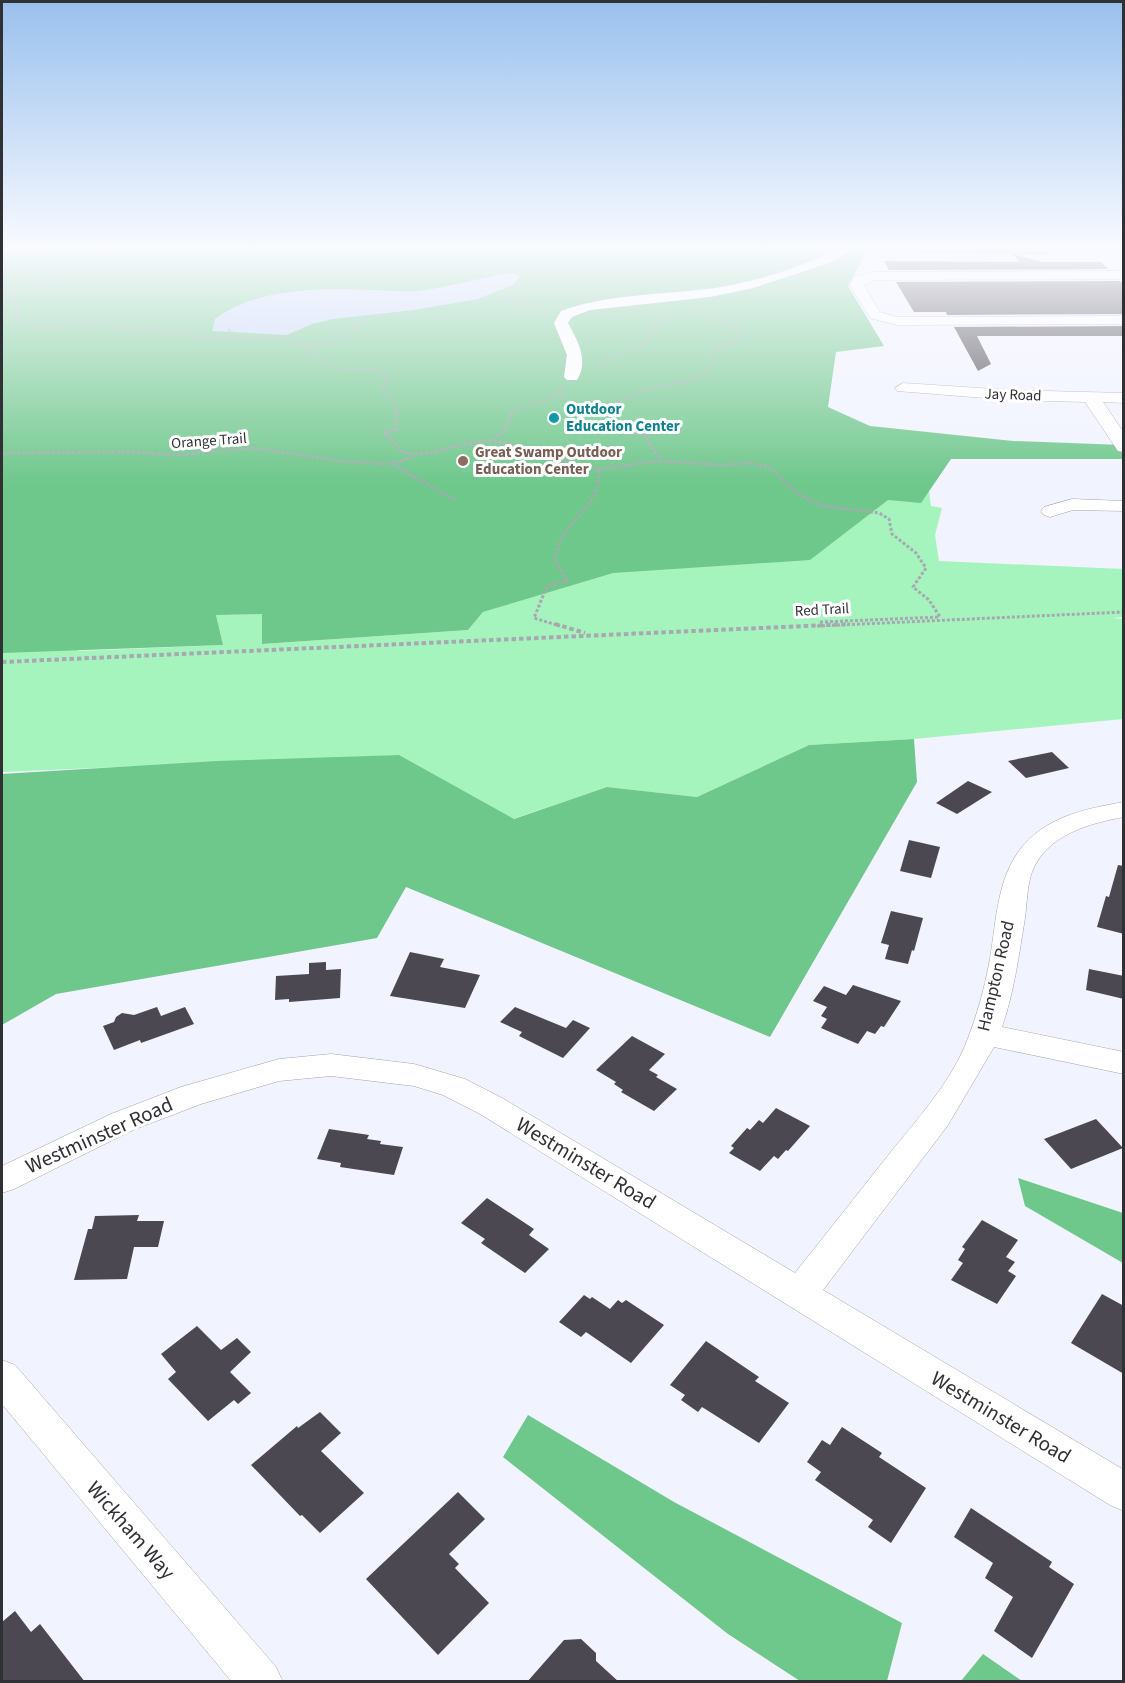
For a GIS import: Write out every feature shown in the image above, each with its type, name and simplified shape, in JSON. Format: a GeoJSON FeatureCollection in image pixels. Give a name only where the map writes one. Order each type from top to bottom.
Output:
{"type":"FeatureCollection","features":[{"type":"Feature","properties":{"kind":"street"},"geometry":{"type":"LineString","coordinates":[[563,328],[576,354],[572,377]]}},
{"type":"Feature","properties":{"kind":"street","name":"Jay Road"},"geometry":{"type":"LineString","coordinates":[[903,388],[997,395],[1124,398]]}},
{"type":"Feature","properties":{"kind":"street"},"geometry":{"type":"LineString","coordinates":[[1090,397],[1124,447]]}},
{"type":"Feature","properties":{"kind":"street"},"geometry":{"type":"LineString","coordinates":[[1050,511],[1072,504],[1124,506]]}},
{"type":"Feature","properties":{"kind":"street","name":"Hampton Road"},"geometry":{"type":"LineString","coordinates":[[799,1294],[937,1117],[957,1087],[990,1021],[1019,872],[1027,856],[1038,843],[1070,822],[1124,809]]}},
{"type":"Feature","properties":{"kind":"street"},"geometry":{"type":"LineString","coordinates":[[984,1034],[1124,1063]]}},
{"type":"Feature","properties":{"kind":"street","name":"Westminster Road"},"geometry":{"type":"LineString","coordinates":[[2,1180],[122,1122],[234,1082],[279,1070],[331,1065],[414,1075],[454,1087],[491,1107],[1124,1492]]}},
{"type":"Feature","properties":{"kind":"street","name":"Wickham Way"},"geometry":{"type":"LineString","coordinates":[[2,1377],[261,1682]]}},
{"type":"Feature","properties":{"kind":"path"},"geometry":{"type":"LineString","coordinates":[[118,328],[157,329],[190,336],[267,338],[297,342],[333,368],[370,369],[387,376],[387,382],[380,391],[392,397],[397,414],[396,431],[384,432],[389,441],[401,451],[415,456]]}},
{"type":"Feature","properties":{"kind":"path"},"geometry":{"type":"LineString","coordinates":[[306,347],[342,338],[356,328]]}},
{"type":"Feature","properties":{"kind":"path"},"geometry":{"type":"LineString","coordinates":[[599,365],[645,343],[657,328]]}},
{"type":"Feature","properties":{"kind":"path"},"geometry":{"type":"LineString","coordinates":[[582,416],[651,388],[680,383],[709,373],[716,363],[709,352],[741,337],[743,333],[733,328]]}},
{"type":"Feature","properties":{"kind":"path"},"geometry":{"type":"LineString","coordinates":[[228,330],[241,338]]}},
{"type":"Feature","properties":{"kind":"path"},"geometry":{"type":"LineString","coordinates":[[494,440],[506,428],[514,410],[546,401],[560,393],[572,377]]}},
{"type":"Feature","properties":{"kind":"path"},"geometry":{"type":"LineString","coordinates":[[560,393],[589,424],[644,435],[661,461]]}},
{"type":"Feature","properties":{"kind":"path"},"geometry":{"type":"LineString","coordinates":[[494,440],[514,445],[528,452],[599,469]]}},
{"type":"Feature","properties":{"kind":"path","name":"Orange Trail"},"geometry":{"type":"LineString","coordinates":[[2,453],[135,452],[178,456],[218,448],[263,448],[340,461],[391,464],[415,456],[494,440]]}},
{"type":"Feature","properties":{"kind":"path","name":"Red Trail"},"geometry":{"type":"LineString","coordinates":[[661,461],[721,465],[753,463],[772,469],[788,486],[807,499],[824,506],[879,513],[889,519],[892,534],[916,553],[926,568],[913,587],[929,600],[940,617],[584,633],[534,618],[547,585],[568,581],[554,560],[561,538],[590,505],[600,481],[599,469],[661,461]]}},
{"type":"Feature","properties":{"kind":"path"},"geometry":{"type":"LineString","coordinates":[[391,464],[455,500]]}},
{"type":"Feature","properties":{"kind":"path"},"geometry":{"type":"LineString","coordinates":[[2,662],[1124,612]]}},
{"type":"Feature","properties":{"kind":"green space"},"geometry":{"type":"Polygon","coordinates":[[[2,328],[324,328],[819,448],[923,449],[931,506],[942,508],[935,535],[939,561],[1123,569],[1123,617],[1113,618],[1123,619],[1123,719],[914,739],[809,745],[697,797],[607,787],[513,819],[398,755],[2,772],[2,616],[79,651],[223,645],[216,615],[262,614],[262,644],[468,630],[483,612],[564,587],[2,473],[2,328]]]}},
{"type":"Feature","properties":{"kind":"green space","name":"Great Swamp Outdoor Education Center"},"geometry":{"type":"Polygon","coordinates":[[[2,328],[873,328],[884,346],[836,352],[828,407],[870,426],[1013,441],[1123,445],[1123,459],[951,459],[921,503],[888,500],[810,560],[613,573],[483,612],[468,630],[262,644],[262,614],[216,615],[223,645],[2,653],[2,328]]]}},
{"type":"Feature","properties":{"kind":"green space"},"geometry":{"type":"Polygon","coordinates":[[[914,739],[917,782],[770,1037],[406,887],[377,938],[56,994],[2,1025],[2,774],[217,761],[399,755],[514,819],[607,787],[697,797],[809,745],[914,739]]]}},
{"type":"Feature","properties":{"kind":"green space"},"geometry":{"type":"Polygon","coordinates":[[[1018,1178],[1123,1213],[1123,1263],[1025,1206],[1018,1178]]]}},
{"type":"Feature","properties":{"kind":"green space"},"geometry":{"type":"Polygon","coordinates":[[[528,1415],[674,1502],[902,1623],[887,1681],[800,1681],[728,1634],[503,1457],[528,1415]]]}},
{"type":"Feature","properties":{"kind":"green space"},"geometry":{"type":"Polygon","coordinates":[[[983,1654],[1022,1681],[961,1681],[983,1654]]]}},
{"type":"Feature","properties":{"kind":"water"},"geometry":{"type":"Polygon","coordinates":[[[213,328],[304,328],[287,335],[212,331],[213,328]]]}},
{"type":"Feature","properties":{"kind":"building"},"geometry":{"type":"Polygon","coordinates":[[[954,328],[1124,328],[1124,336],[977,336],[991,364],[978,371],[954,328]]]}},
{"type":"Feature","properties":{"kind":"building"},"geometry":{"type":"Polygon","coordinates":[[[1052,752],[1069,768],[1026,778],[1008,761],[1052,752]]]}},
{"type":"Feature","properties":{"kind":"building"},"geometry":{"type":"Polygon","coordinates":[[[968,781],[992,792],[957,814],[936,803],[968,781]]]}},
{"type":"Feature","properties":{"kind":"building"},"geometry":{"type":"Polygon","coordinates":[[[909,840],[940,847],[931,878],[900,871],[909,840]]]}},
{"type":"Feature","properties":{"kind":"building"},"geometry":{"type":"Polygon","coordinates":[[[1118,865],[1124,866],[1124,934],[1097,927],[1118,865]]]}},
{"type":"Feature","properties":{"kind":"building"},"geometry":{"type":"Polygon","coordinates":[[[891,911],[923,918],[908,964],[885,959],[889,945],[881,943],[891,911]]]}},
{"type":"Feature","properties":{"kind":"building"},"geometry":{"type":"Polygon","coordinates":[[[410,952],[444,959],[440,967],[480,975],[465,1008],[390,996],[410,952]]]}},
{"type":"Feature","properties":{"kind":"building"},"geometry":{"type":"Polygon","coordinates":[[[326,962],[326,970],[341,969],[340,998],[289,1002],[289,999],[275,1000],[276,976],[309,974],[309,963],[326,962]]]}},
{"type":"Feature","properties":{"kind":"building"},"geometry":{"type":"Polygon","coordinates":[[[1089,969],[1124,976],[1124,999],[1086,990],[1089,969]]]}},
{"type":"Feature","properties":{"kind":"building"},"geometry":{"type":"Polygon","coordinates":[[[853,985],[901,1001],[884,1027],[881,1026],[875,1034],[867,1031],[858,1044],[821,1028],[827,1019],[821,1016],[827,1007],[813,1001],[824,986],[846,995],[853,985]]]}},
{"type":"Feature","properties":{"kind":"building"},"geometry":{"type":"Polygon","coordinates":[[[157,1007],[161,1016],[185,1007],[194,1024],[114,1050],[103,1026],[114,1022],[116,1017],[122,1013],[134,1015],[157,1007]]]}},
{"type":"Feature","properties":{"kind":"building"},"geometry":{"type":"Polygon","coordinates":[[[515,1007],[566,1028],[573,1020],[590,1028],[563,1058],[519,1036],[522,1032],[500,1022],[515,1007]]]}},
{"type":"Feature","properties":{"kind":"building"},"geometry":{"type":"Polygon","coordinates":[[[632,1036],[665,1054],[649,1070],[658,1075],[656,1077],[677,1089],[654,1111],[621,1092],[623,1090],[614,1084],[616,1082],[596,1070],[632,1036]]]}},
{"type":"Feature","properties":{"kind":"building"},"geometry":{"type":"Polygon","coordinates":[[[776,1108],[810,1126],[788,1151],[786,1150],[778,1159],[774,1156],[760,1171],[729,1153],[734,1148],[731,1146],[747,1128],[750,1130],[759,1120],[763,1123],[776,1108]]]}},
{"type":"Feature","properties":{"kind":"building"},"geometry":{"type":"Polygon","coordinates":[[[1096,1119],[1123,1148],[1071,1169],[1044,1139],[1096,1119]]]}},
{"type":"Feature","properties":{"kind":"building"},"geometry":{"type":"Polygon","coordinates":[[[329,1129],[369,1135],[367,1139],[381,1141],[380,1144],[403,1147],[394,1175],[340,1167],[341,1163],[317,1159],[329,1129]]]}},
{"type":"Feature","properties":{"kind":"building"},"geometry":{"type":"Polygon","coordinates":[[[487,1198],[534,1229],[529,1235],[549,1249],[525,1273],[481,1243],[485,1239],[461,1223],[487,1198]]]}},
{"type":"Feature","properties":{"kind":"building"},"geometry":{"type":"Polygon","coordinates":[[[139,1215],[137,1221],[164,1221],[158,1247],[134,1247],[127,1279],[74,1280],[88,1229],[92,1229],[95,1216],[139,1215]]]}},
{"type":"Feature","properties":{"kind":"building"},"geometry":{"type":"Polygon","coordinates":[[[982,1220],[1018,1240],[1006,1257],[1015,1262],[1008,1271],[1016,1276],[997,1304],[951,1280],[963,1263],[958,1260],[965,1249],[962,1247],[982,1220]]]}},
{"type":"Feature","properties":{"kind":"building"},"geometry":{"type":"Polygon","coordinates":[[[1102,1294],[1124,1306],[1124,1374],[1071,1343],[1102,1294]]]}},
{"type":"Feature","properties":{"kind":"building"},"geometry":{"type":"Polygon","coordinates":[[[584,1295],[590,1299],[592,1297],[610,1309],[618,1300],[622,1303],[626,1300],[664,1325],[631,1363],[586,1332],[581,1337],[559,1322],[584,1295]]]}},
{"type":"Feature","properties":{"kind":"building"},"geometry":{"type":"Polygon","coordinates":[[[197,1326],[221,1350],[237,1338],[251,1352],[230,1372],[251,1393],[238,1404],[234,1400],[208,1421],[168,1379],[176,1372],[161,1354],[197,1326]]]}},
{"type":"Feature","properties":{"kind":"building"},"geometry":{"type":"Polygon","coordinates":[[[706,1341],[759,1377],[755,1381],[789,1403],[759,1443],[702,1407],[698,1412],[681,1400],[685,1395],[670,1385],[706,1341]]]}},
{"type":"Feature","properties":{"kind":"building"},"geometry":{"type":"Polygon","coordinates":[[[320,1412],[341,1433],[321,1451],[364,1493],[320,1533],[302,1515],[300,1516],[251,1465],[297,1426],[298,1428],[320,1412]]]}},
{"type":"Feature","properties":{"kind":"building"},"geometry":{"type":"Polygon","coordinates":[[[842,1427],[882,1453],[879,1457],[926,1488],[891,1543],[868,1527],[873,1520],[815,1480],[821,1472],[807,1462],[822,1440],[830,1445],[842,1427]]]}},
{"type":"Feature","properties":{"kind":"building"},"geometry":{"type":"Polygon","coordinates":[[[458,1492],[485,1519],[449,1554],[459,1564],[455,1568],[489,1603],[438,1655],[366,1579],[458,1492]]]}},
{"type":"Feature","properties":{"kind":"building"},"geometry":{"type":"Polygon","coordinates":[[[971,1508],[1052,1562],[1049,1567],[1074,1584],[1032,1658],[994,1631],[1013,1597],[985,1578],[993,1563],[954,1537],[971,1508]]]}},
{"type":"Feature","properties":{"kind":"building"},"geometry":{"type":"Polygon","coordinates":[[[15,1611],[31,1632],[40,1624],[85,1682],[2,1682],[2,1622],[15,1611]]]}},
{"type":"Feature","properties":{"kind":"building"},"geometry":{"type":"Polygon","coordinates":[[[581,1639],[596,1653],[596,1661],[619,1682],[527,1682],[564,1640],[581,1639]]]}},
{"type":"Feature","properties":{"kind":"place","name":"Outdoor Education Center"},"geometry":{"type":"Point","coordinates":[554,418]}},
{"type":"Feature","properties":{"kind":"place","name":"Great Swamp Outdoor Education Center"},"geometry":{"type":"Point","coordinates":[463,461]}}]}
